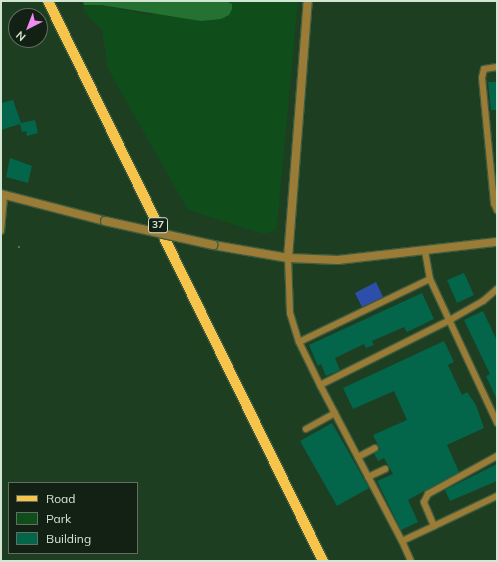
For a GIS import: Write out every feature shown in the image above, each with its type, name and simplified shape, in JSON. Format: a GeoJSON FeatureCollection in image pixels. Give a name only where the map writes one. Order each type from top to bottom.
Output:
{"type":"FeatureCollection","features":[{"type":"Feature","properties":{"kind":"main road","name":"37"},"geometry":{"type":"LineString","coordinates":[[48,1],[323,561]]}},
{"type":"Feature","properties":{"kind":"street"},"geometry":{"type":"LineString","coordinates":[[288,258],[308,1]]}},
{"type":"Feature","properties":{"kind":"street"},"geometry":{"type":"LineString","coordinates":[[2,194],[105,221],[213,245],[288,258],[338,260],[497,242]]}},
{"type":"Feature","properties":{"kind":"lane"},"geometry":{"type":"LineString","coordinates":[[497,66],[484,69],[482,78],[494,203],[497,210]]}},
{"type":"Feature","properties":{"kind":"lane"},"geometry":{"type":"LineString","coordinates":[[1,231],[2,194]]}},
{"type":"Feature","properties":{"kind":"lane"},"geometry":{"type":"LineString","coordinates":[[425,251],[430,279],[448,321],[497,423]]}},
{"type":"Feature","properties":{"kind":"lane"},"geometry":{"type":"LineString","coordinates":[[288,258],[290,313],[299,342],[411,561]]}},
{"type":"Feature","properties":{"kind":"lane"},"geometry":{"type":"LineString","coordinates":[[299,342],[430,279]]}},
{"type":"Feature","properties":{"kind":"lane"},"geometry":{"type":"LineString","coordinates":[[320,385],[448,321],[483,301],[497,289]]}},
{"type":"Feature","properties":{"kind":"lane"},"geometry":{"type":"LineString","coordinates":[[306,429],[335,413]]}},
{"type":"Feature","properties":{"kind":"lane"},"geometry":{"type":"LineString","coordinates":[[358,456],[375,448]]}},
{"type":"Feature","properties":{"kind":"lane"},"geometry":{"type":"LineString","coordinates":[[434,526],[424,502],[428,494],[497,456]]}},
{"type":"Feature","properties":{"kind":"lane"},"geometry":{"type":"LineString","coordinates":[[368,477],[385,469]]}},
{"type":"Feature","properties":{"kind":"lane"},"geometry":{"type":"LineString","coordinates":[[402,541],[497,496]]}},
{"type":"Feature","properties":{"kind":"green space"},"geometry":{"type":"Polygon","coordinates":[[[83,1],[226,1],[232,4],[232,9],[229,15],[221,19],[201,21],[101,5],[84,5],[83,1]]]}},
{"type":"Feature","properties":{"kind":"green space"},"geometry":{"type":"Polygon","coordinates":[[[226,1],[298,1],[277,225],[276,230],[264,234],[188,210],[108,69],[102,31],[83,10],[84,5],[101,5],[149,15],[232,4],[226,1]]]}},
{"type":"Feature","properties":{"kind":"water"},"geometry":{"type":"Polygon","coordinates":[[[376,282],[383,297],[362,307],[355,293],[376,282]]]}},
{"type":"Feature","properties":{"kind":"building"},"geometry":{"type":"Polygon","coordinates":[[[488,82],[497,82],[497,110],[491,110],[488,82]]]}},
{"type":"Feature","properties":{"kind":"building"},"geometry":{"type":"Polygon","coordinates":[[[13,100],[21,123],[35,120],[38,133],[27,136],[26,131],[22,132],[20,124],[1,130],[1,103],[13,100]]]}},
{"type":"Feature","properties":{"kind":"building"},"geometry":{"type":"Polygon","coordinates":[[[10,158],[32,166],[28,183],[6,177],[10,158]]]}},
{"type":"Feature","properties":{"kind":"building"},"geometry":{"type":"Polygon","coordinates":[[[464,273],[474,295],[457,303],[447,280],[464,273]]]}},
{"type":"Feature","properties":{"kind":"building"},"geometry":{"type":"Polygon","coordinates":[[[422,293],[434,319],[407,332],[404,327],[372,341],[374,345],[366,348],[364,344],[335,358],[340,370],[326,376],[321,364],[318,366],[309,345],[422,293]]]}},
{"type":"Feature","properties":{"kind":"building"},"geometry":{"type":"Polygon","coordinates":[[[483,311],[497,341],[497,400],[486,376],[490,374],[464,320],[483,311]]]}},
{"type":"Feature","properties":{"kind":"building"},"geometry":{"type":"Polygon","coordinates":[[[444,341],[454,362],[448,365],[462,395],[467,392],[476,405],[484,428],[447,445],[459,472],[408,500],[418,522],[401,530],[377,481],[393,474],[384,458],[378,461],[374,453],[380,449],[373,435],[407,420],[394,391],[353,409],[343,388],[444,341]]]}},
{"type":"Feature","properties":{"kind":"building"},"geometry":{"type":"Polygon","coordinates":[[[332,423],[369,488],[337,506],[300,441],[332,423]]]}},
{"type":"Feature","properties":{"kind":"building"},"geometry":{"type":"Polygon","coordinates":[[[497,464],[497,481],[450,501],[445,490],[497,464]]]}}]}
